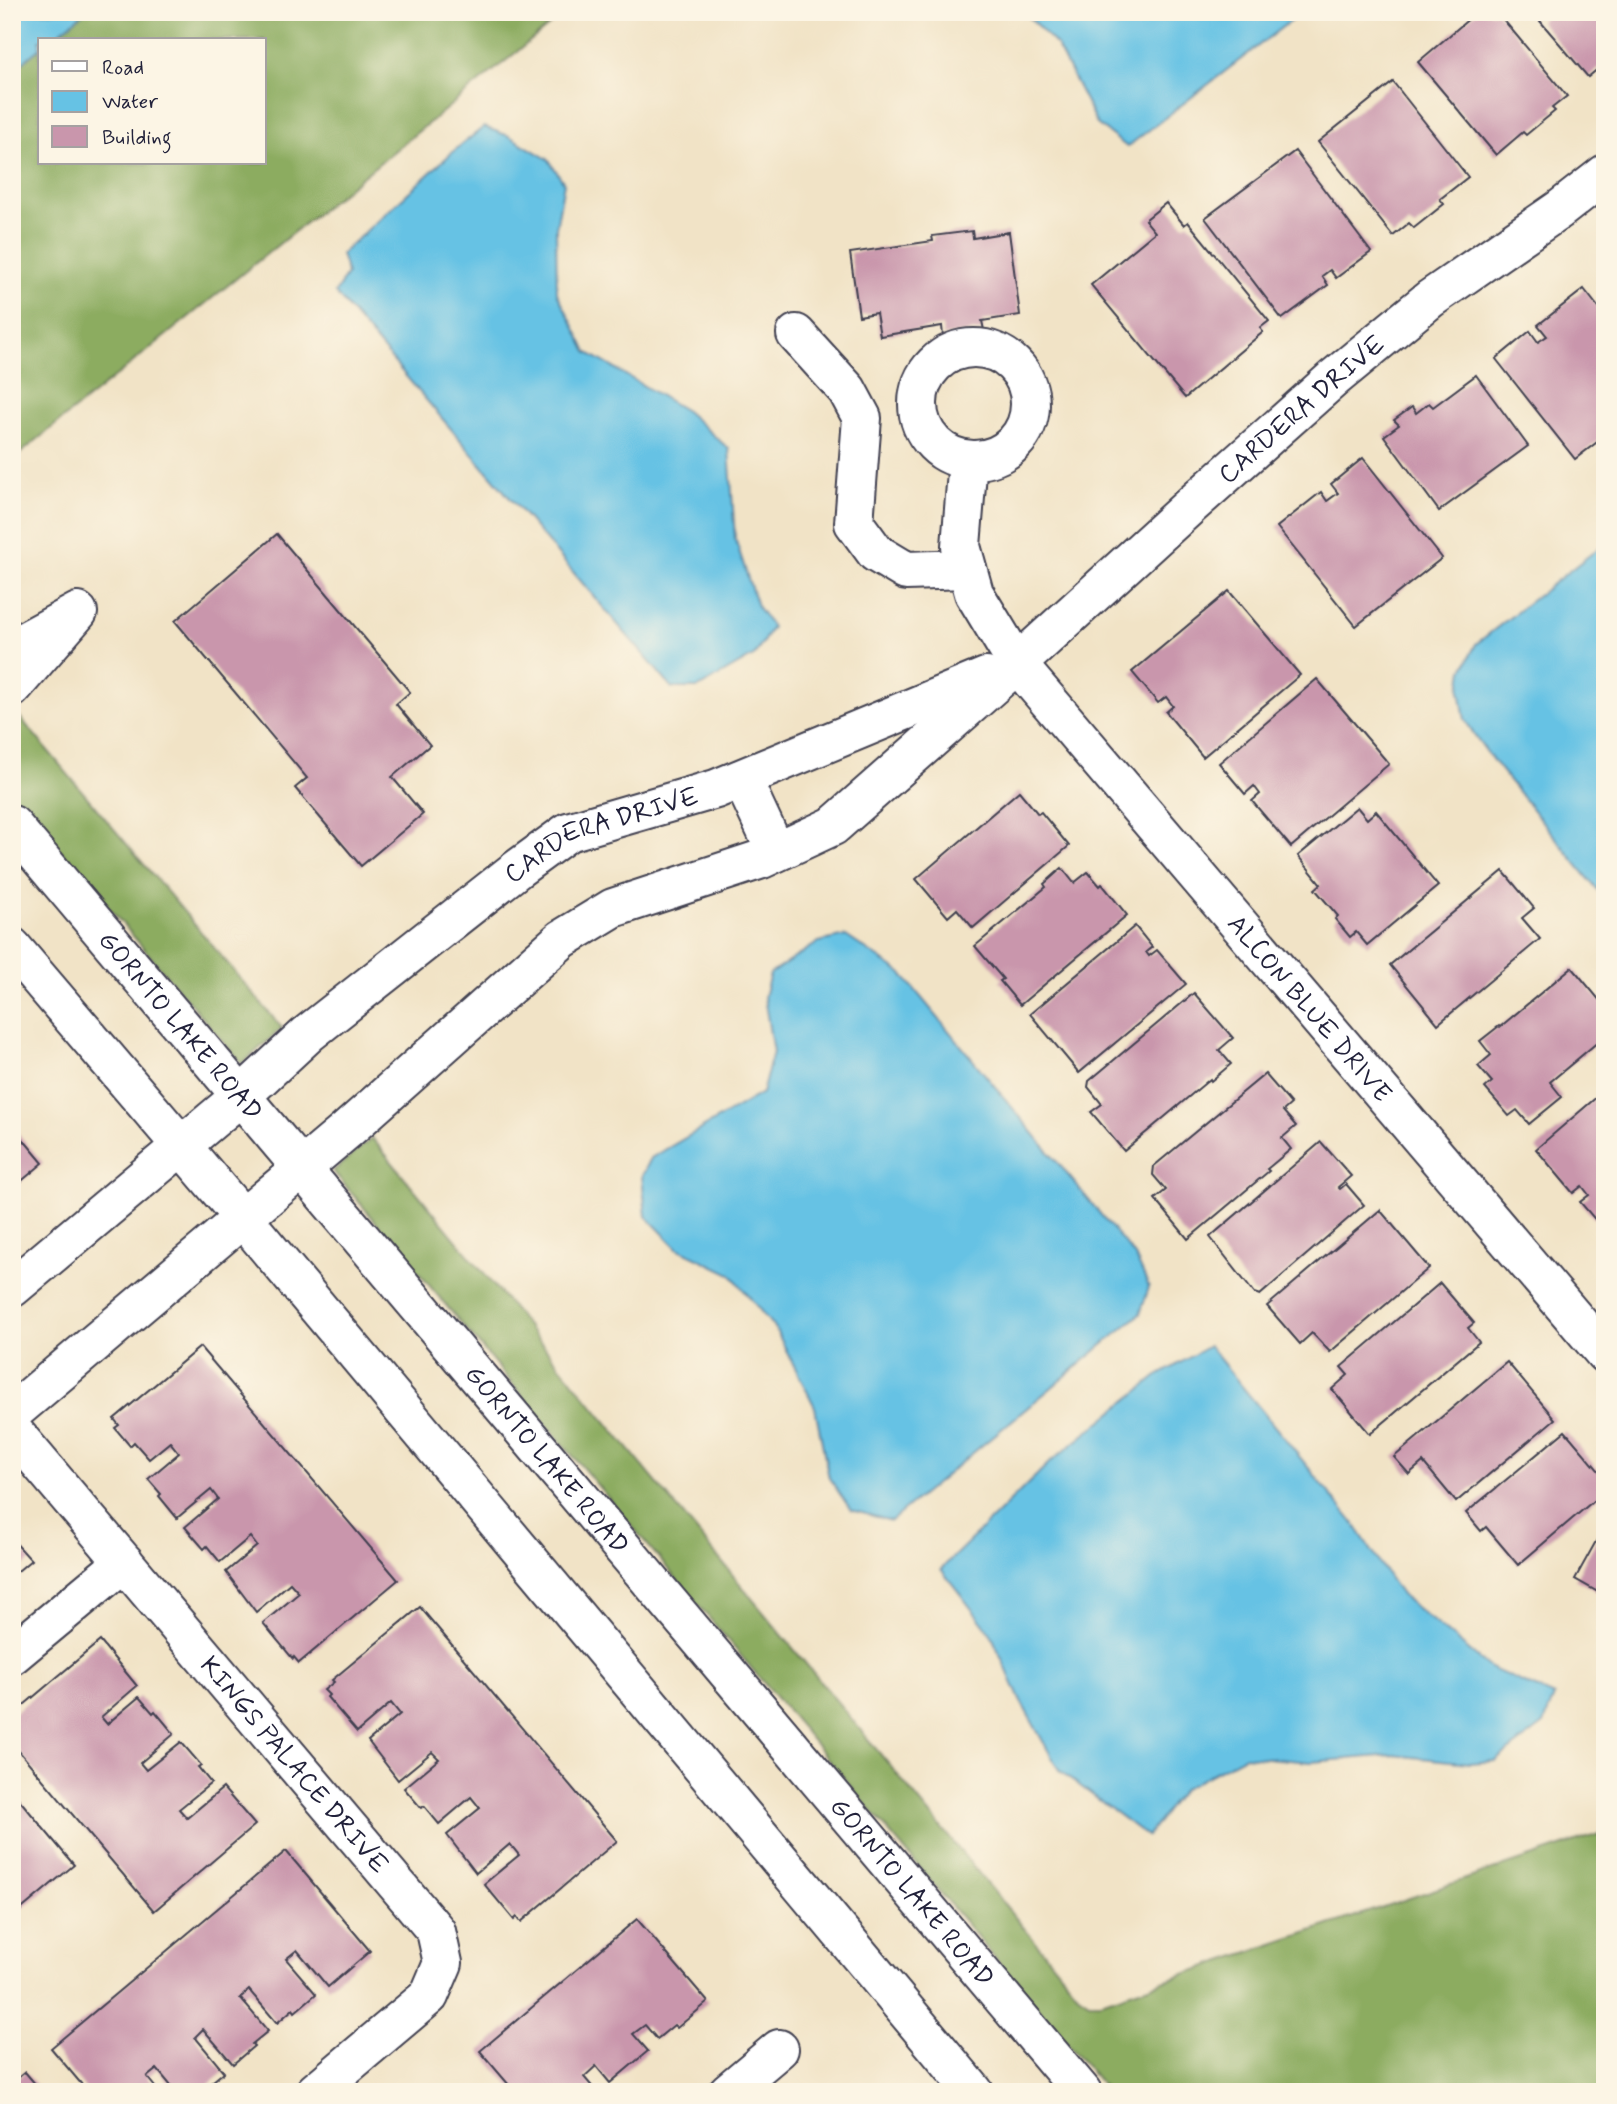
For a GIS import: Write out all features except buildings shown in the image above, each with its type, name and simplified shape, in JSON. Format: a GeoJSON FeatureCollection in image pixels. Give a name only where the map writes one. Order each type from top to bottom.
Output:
{"type":"FeatureCollection","features":[{"type":"Feature","properties":{"kind":"street","name":"CARDERA DRIVE"},"geometry":{"type":"LineString","coordinates":[[302,1166],[347,1130],[562,939],[613,908],[762,859],[833,826],[1355,361],[1430,299],[1559,210],[1605,174]]}},
{"type":"Feature","properties":{"kind":"street"},"geometry":{"type":"LineString","coordinates":[[796,334],[847,390],[862,418],[853,523],[876,554],[906,570],[967,569]]}},
{"type":"Feature","properties":{"kind":"street"},"geometry":{"type":"LineString","coordinates":[[971,348],[990,350],[1006,358],[1020,371],[1028,387],[1031,405],[1027,424],[1018,440],[1004,452],[987,459],[968,460],[950,455],[935,445],[924,430],[918,412],[919,393],[925,376],[937,362],[953,352],[971,348]]}},
{"type":"Feature","properties":{"kind":"street"},"geometry":{"type":"LineString","coordinates":[[862,418],[890,423],[918,412]]}},
{"type":"Feature","properties":{"kind":"street","name":"ALCON BLUE DRIVE"},"geometry":{"type":"LineString","coordinates":[[968,460],[961,546],[974,593],[1017,664],[1605,1354]]}},
{"type":"Feature","properties":{"kind":"street"},"geometry":{"type":"LineString","coordinates":[[12,648],[78,612],[12,688]]}},
{"type":"Feature","properties":{"kind":"street","name":"CARDERA DRIVE"},"geometry":{"type":"LineString","coordinates":[[242,1095],[309,1033],[568,832],[716,789],[1017,664]]}},
{"type":"Feature","properties":{"kind":"street"},"geometry":{"type":"LineString","coordinates":[[742,779],[776,852]]}},
{"type":"Feature","properties":{"kind":"street","name":"GORNTO LAKE ROAD"},"geometry":{"type":"LineString","coordinates":[[12,825],[1082,2092]]}},
{"type":"Feature","properties":{"kind":"street"},"geometry":{"type":"LineString","coordinates":[[12,947],[242,1217],[974,2092]]}},
{"type":"Feature","properties":{"kind":"street"},"geometry":{"type":"LineString","coordinates":[[12,1288],[242,1095]]}},
{"type":"Feature","properties":{"kind":"street"},"geometry":{"type":"LineString","coordinates":[[12,1413],[302,1166]]}},
{"type":"Feature","properties":{"kind":"street","name":"KINGS PALACE DRIVE"},"geometry":{"type":"LineString","coordinates":[[12,1430],[436,1931],[443,1962],[429,1996],[315,2092]]}},
{"type":"Feature","properties":{"kind":"street"},"geometry":{"type":"LineString","coordinates":[[12,1655],[124,1562]]}},
{"type":"Feature","properties":{"kind":"street"},"geometry":{"type":"LineString","coordinates":[[728,2092],[779,2049]]}},
{"type":"Feature","properties":{"kind":"green space"},"geometry":{"type":"Polygon","coordinates":[[[85,12],[566,12],[12,460],[12,71],[38,50],[38,164],[266,164],[266,38],[52,38],[85,12]]]}},
{"type":"Feature","properties":{"kind":"green space"},"geometry":{"type":"Polygon","coordinates":[[[12,708],[282,1028],[242,1064],[12,794],[12,708]]]}},
{"type":"Feature","properties":{"kind":"green space"},"geometry":{"type":"Polygon","coordinates":[[[372,1138],[1080,1996],[1089,2002],[1101,2002],[1605,1832],[1605,2092],[1108,2092],[333,1171],[372,1138]]]}},
{"type":"Feature","properties":{"kind":"water"},"geometry":{"type":"Polygon","coordinates":[[[12,12],[85,12],[52,38],[38,38],[38,50],[12,71],[12,12]]]}},
{"type":"Feature","properties":{"kind":"water"},"geometry":{"type":"Polygon","coordinates":[[[1024,12],[1302,12],[1127,147],[1097,124],[1057,46],[1024,12]]]}},
{"type":"Feature","properties":{"kind":"water"},"geometry":{"type":"Polygon","coordinates":[[[484,127],[509,136],[549,160],[564,183],[556,228],[557,293],[587,352],[686,411],[729,449],[735,538],[757,606],[772,627],[755,655],[698,688],[672,688],[335,293],[347,274],[341,254],[456,149],[484,127]]]}},
{"type":"Feature","properties":{"kind":"water"},"geometry":{"type":"Polygon","coordinates":[[[1605,543],[1605,899],[1476,737],[1465,720],[1460,690],[1463,670],[1476,644],[1605,543]]]}},
{"type":"Feature","properties":{"kind":"water"},"geometry":{"type":"Polygon","coordinates":[[[846,936],[901,973],[1135,1256],[1149,1287],[1140,1314],[891,1521],[851,1510],[829,1478],[815,1407],[776,1330],[731,1274],[677,1248],[646,1216],[642,1176],[651,1158],[762,1093],[773,1052],[764,997],[770,974],[819,942],[846,936]]]}},
{"type":"Feature","properties":{"kind":"water"},"geometry":{"type":"Polygon","coordinates":[[[1209,1346],[1352,1521],[1401,1595],[1490,1668],[1554,1696],[1544,1724],[1495,1761],[1469,1763],[1393,1755],[1311,1762],[1245,1756],[1183,1789],[1147,1836],[1059,1770],[1020,1700],[991,1634],[941,1569],[1049,1463],[1156,1377],[1209,1346]]]}}]}
